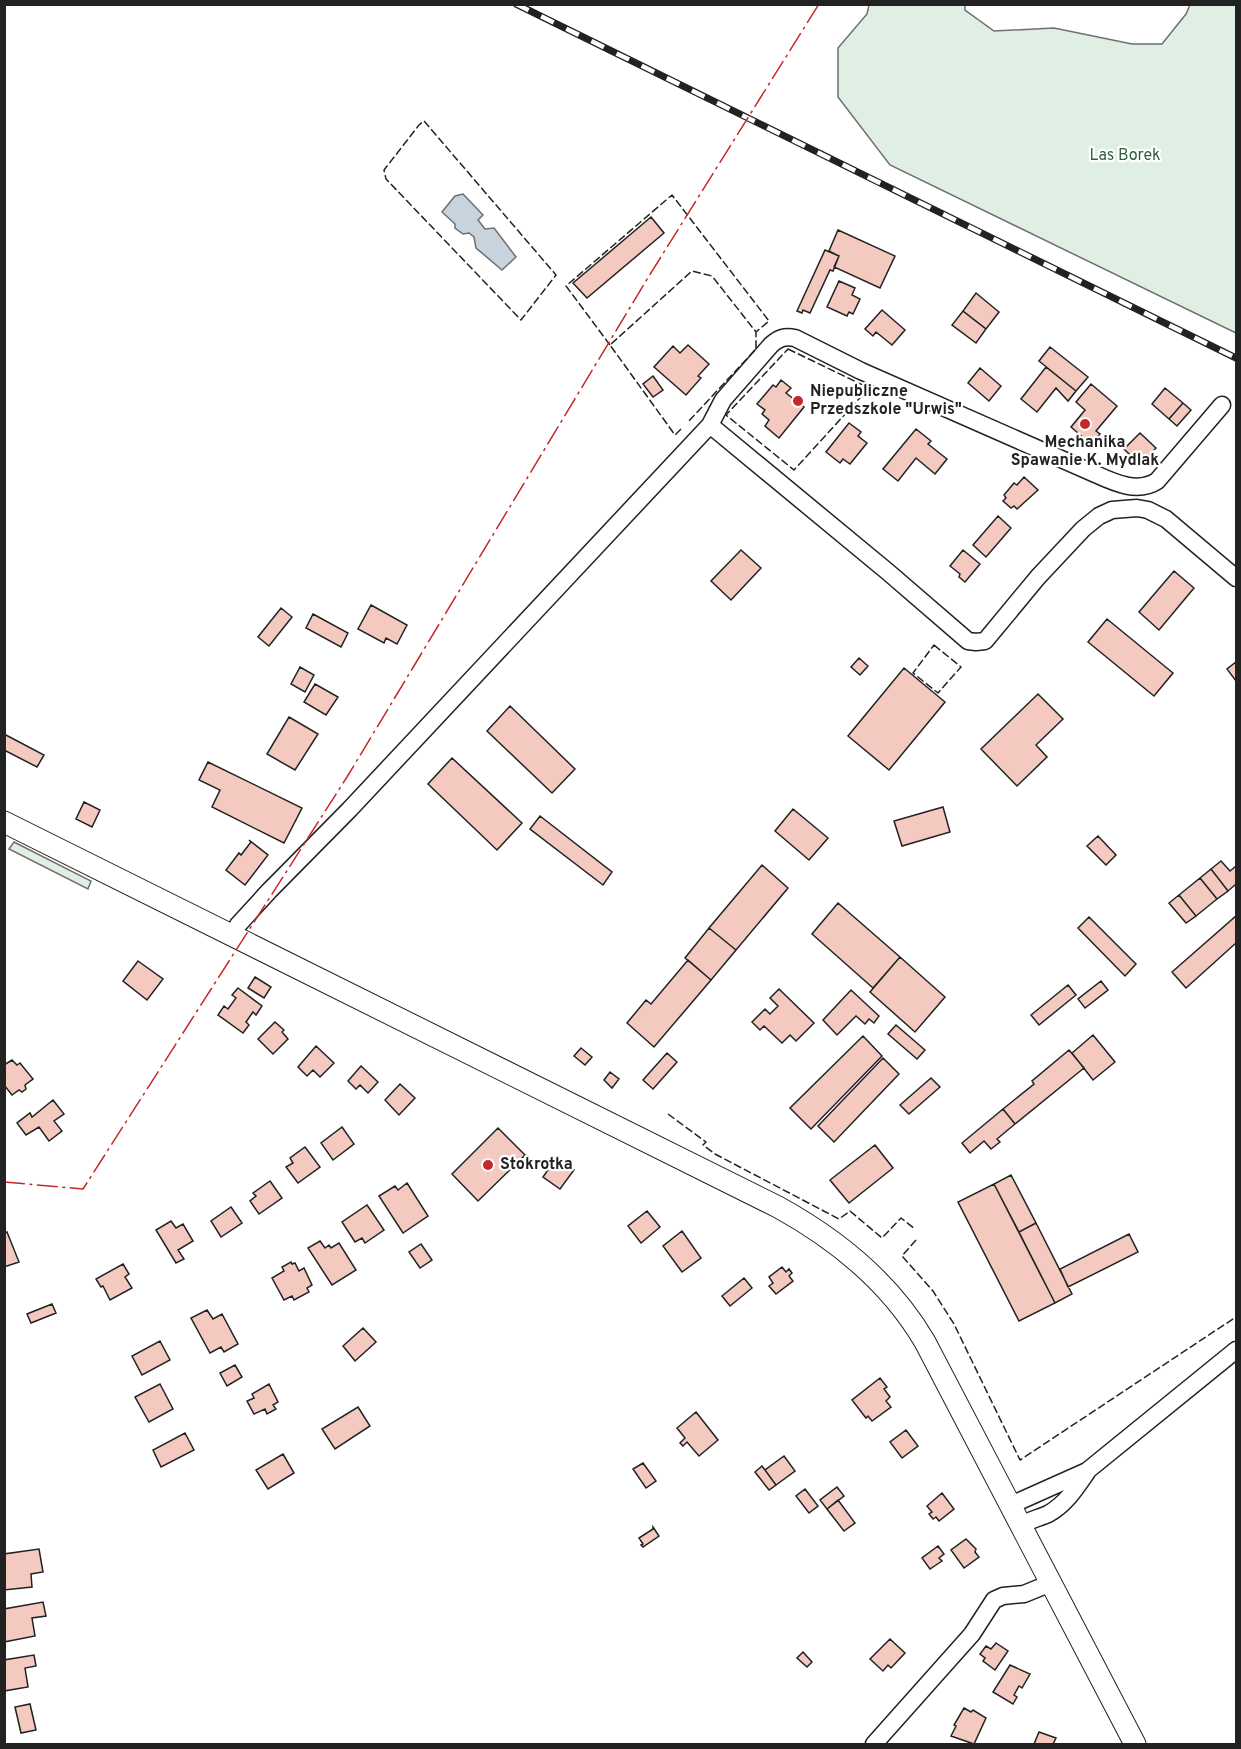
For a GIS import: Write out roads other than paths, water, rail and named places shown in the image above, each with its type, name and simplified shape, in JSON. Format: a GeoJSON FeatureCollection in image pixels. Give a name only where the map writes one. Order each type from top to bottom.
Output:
{"type":"FeatureCollection","features":[{"type":"Feature","properties":{"kind":"main road"},"geometry":{"type":"LineString","coordinates":[[4,822],[778,1207],[836,1243],[881,1283],[920,1333],[1135,1744]]}},
{"type":"Feature","properties":{"kind":"street"},"geometry":{"type":"LineString","coordinates":[[232,935],[238,925],[269,891],[358,802],[710,425],[719,406],[730,392],[771,345],[779,339],[795,338],[861,370],[1093,473],[1130,486],[1147,487],[1157,481],[1222,405]]}},
{"type":"Feature","properties":{"kind":"street"},"geometry":{"type":"LineString","coordinates":[[710,425],[968,641],[985,641],[1038,577],[1083,529],[1099,516],[1112,510],[1137,508],[1148,510],[1166,519],[1236,578]]}},
{"type":"Feature","properties":{"kind":"street"},"geometry":{"type":"LineString","coordinates":[[1021,1525],[1058,1508],[1071,1495],[1088,1471],[1236,1350]]}},
{"type":"Feature","properties":{"kind":"street"},"geometry":{"type":"LineString","coordinates":[[1011,1505],[1088,1471]]}},
{"type":"Feature","properties":{"kind":"street"},"geometry":{"type":"LineString","coordinates":[[874,1744],[972,1634],[994,1600],[1003,1596],[1024,1594],[1051,1583]]}},
{"type":"Feature","properties":{"kind":"railway"},"geometry":{"type":"LineString","coordinates":[[516,4],[1236,358]]}},
{"type":"Feature","properties":{"kind":"place","name":"Niepubliczne Przedszkole \"Urwis\""},"geometry":{"type":"Point","coordinates":[798,401]}},
{"type":"Feature","properties":{"kind":"place","name":"Mechanika Spawanie K. Mydlak"},"geometry":{"type":"Point","coordinates":[1085,424]}},
{"type":"Feature","properties":{"kind":"place","name":"Stokrotka"},"geometry":{"type":"Point","coordinates":[488,1165]}},
{"type":"Feature","properties":{"kind":"park label","name":"Las Borek"},"geometry":{"type":"Point","coordinates":[1125,156]}}]}
